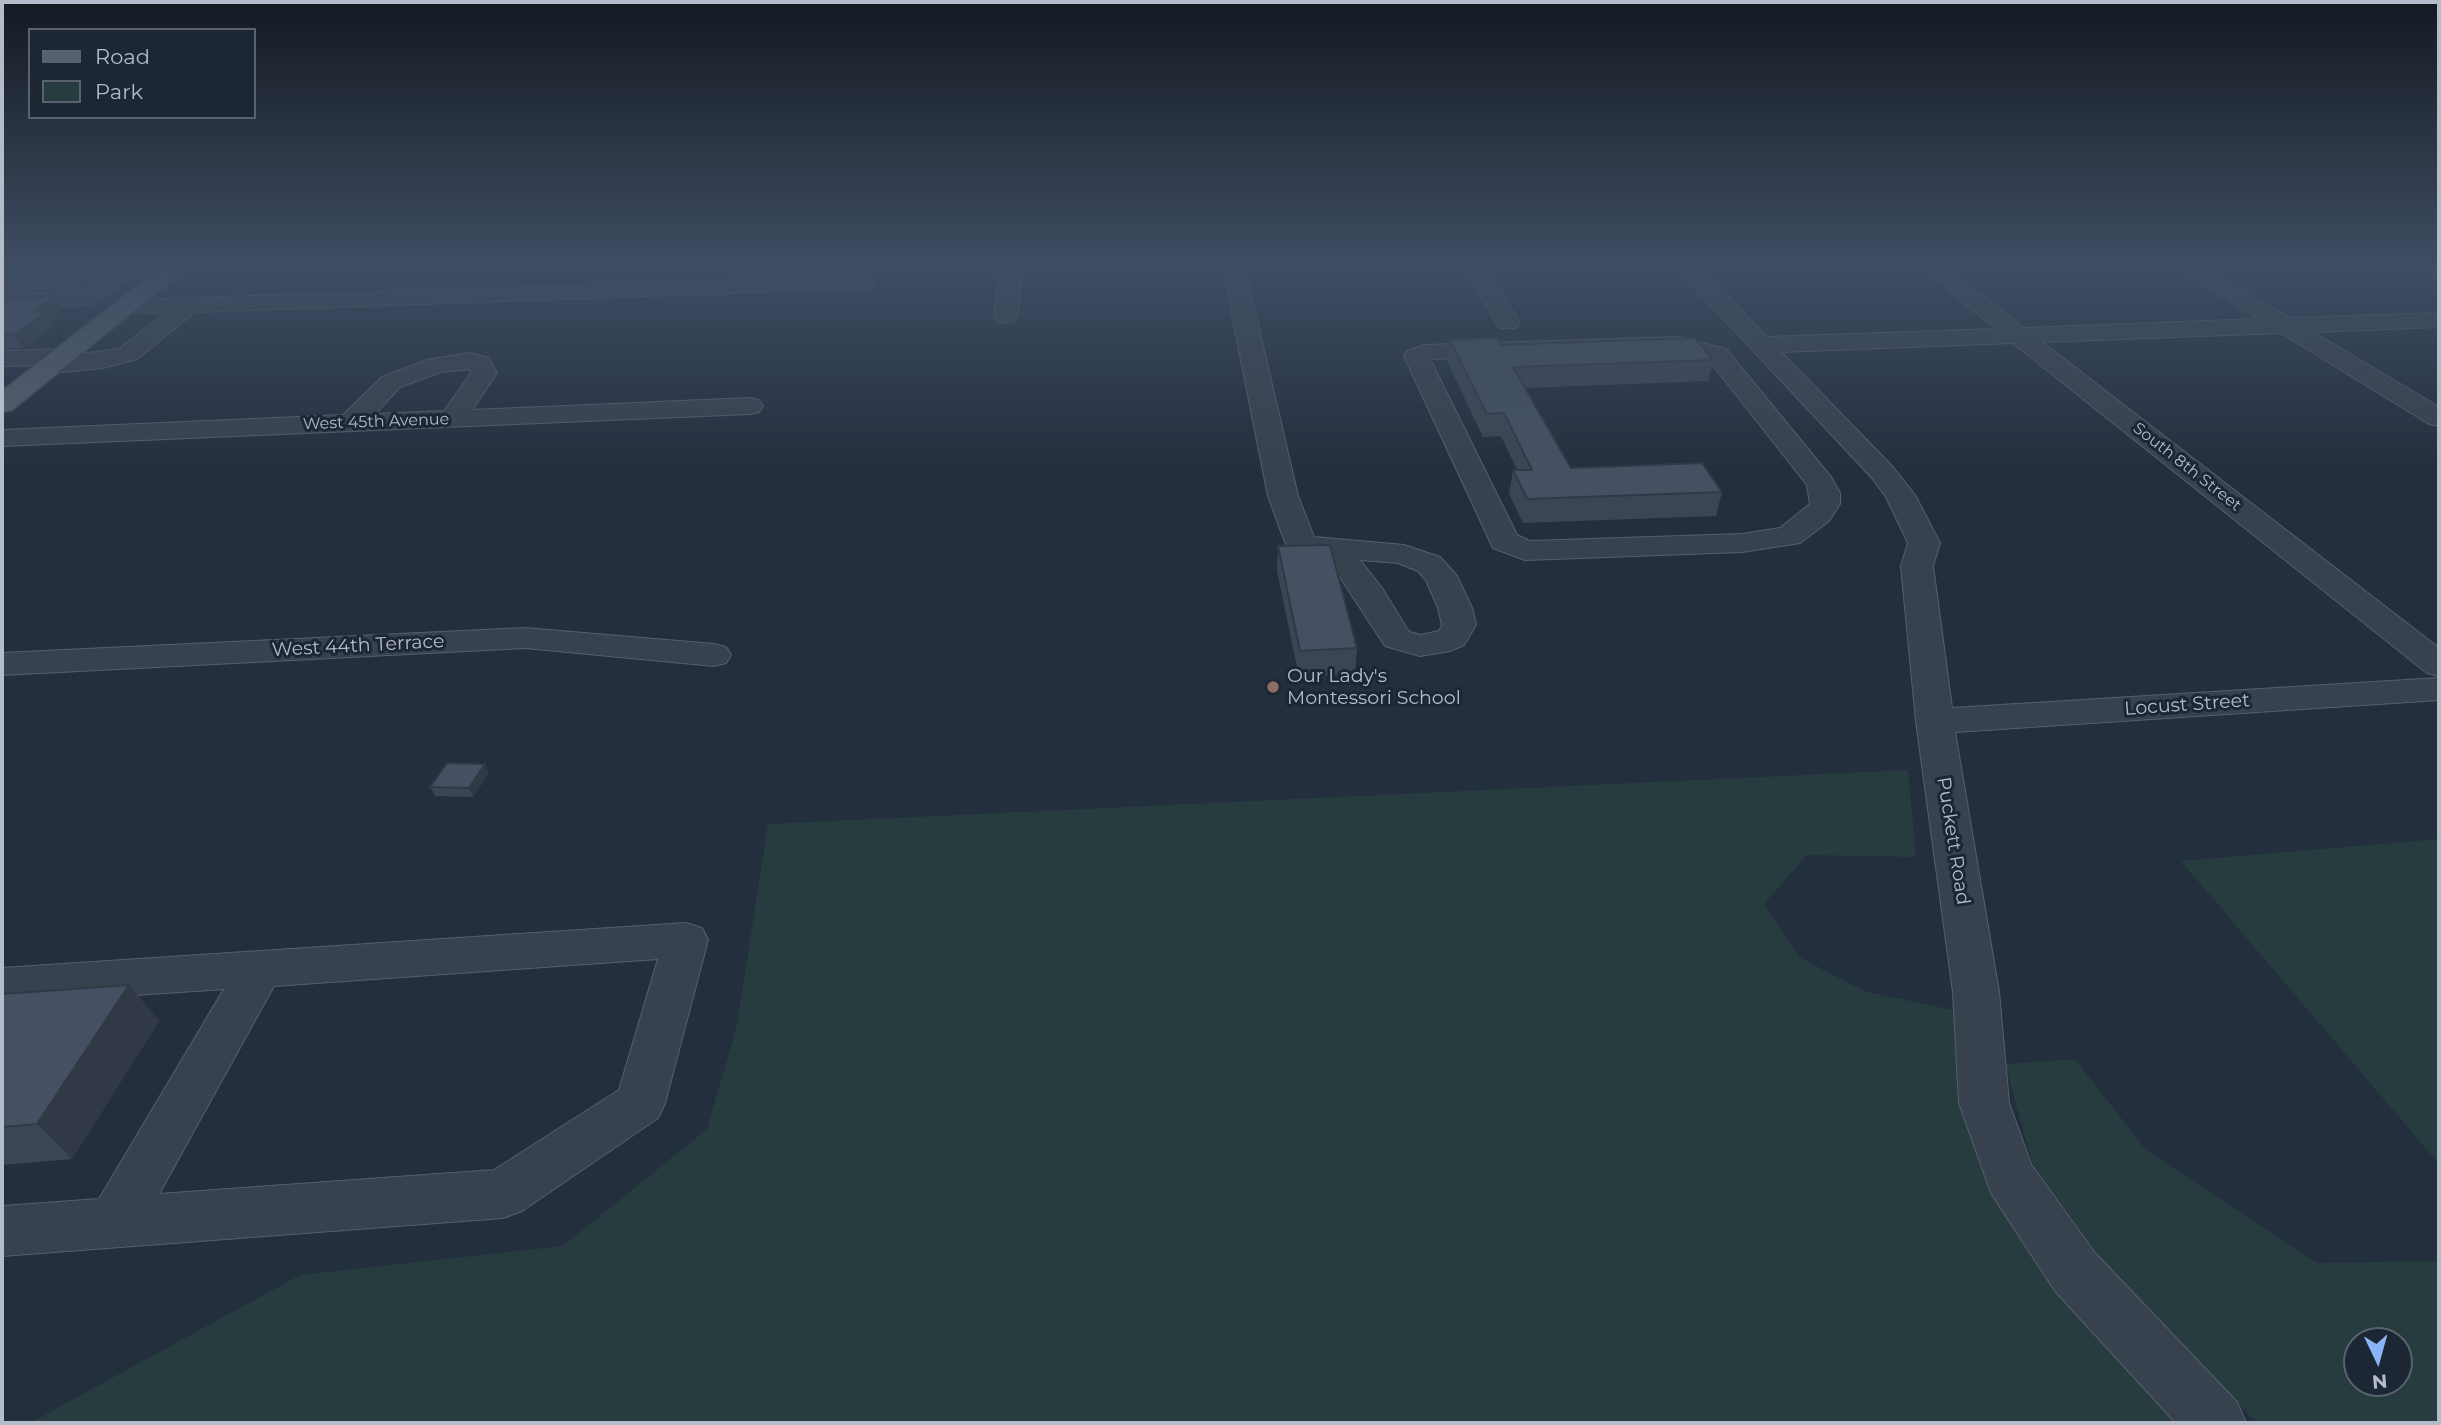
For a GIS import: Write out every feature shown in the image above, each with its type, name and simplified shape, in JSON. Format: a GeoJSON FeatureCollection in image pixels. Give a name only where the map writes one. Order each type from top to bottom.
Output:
{"type":"FeatureCollection","features":[{"type":"Feature","properties":{"kind":"main road"},"geometry":{"type":"LineString","coordinates":[[2,404],[89,336]]}},
{"type":"Feature","properties":{"kind":"street"},"geometry":{"type":"LineString","coordinates":[[2,359],[103,360],[128,354],[151,336]]}},
{"type":"Feature","properties":{"kind":"street"},"geometry":{"type":"LineString","coordinates":[[1248,336],[1283,496],[1302,545],[1348,564],[1397,639],[1420,646],[1438,644],[1452,638],[1459,625],[1455,608],[1441,576],[1429,564],[1404,554],[1302,545]]}},
{"type":"Feature","properties":{"kind":"street","name":"Puckett Road"},"geometry":{"type":"LineString","coordinates":[[1750,336],[1882,472],[1900,495],[1924,543],[1917,566],[1935,721],[1976,992],[1984,1103],[2009,1176],[2075,1272],[2216,1423]]}},
{"type":"Feature","properties":{"kind":"street"},"geometry":{"type":"LineString","coordinates":[[1717,354],[1821,483],[1825,504],[1808,524],[1790,536],[1742,543],[1525,551],[1504,541],[1416,356],[1424,352],[1679,344],[1717,354],[1763,349],[2061,336]]}},
{"type":"Feature","properties":{"kind":"street"},"geometry":{"type":"LineString","coordinates":[[2300,336],[2439,418]]}},
{"type":"Feature","properties":{"kind":"street","name":"South 8th Street"},"geometry":{"type":"LineString","coordinates":[[2021,337],[2439,665]]}},
{"type":"Feature","properties":{"kind":"street"},"geometry":{"type":"LineString","coordinates":[[351,423],[391,382],[436,365],[469,361],[480,363],[484,373],[452,419]]}},
{"type":"Feature","properties":{"kind":"street"},"geometry":{"type":"LineString","coordinates":[[1740,383],[1794,381]]}},
{"type":"Feature","properties":{"kind":"street","name":"West 45th Avenue"},"geometry":{"type":"LineString","coordinates":[[2,438],[750,406]]}},
{"type":"Feature","properties":{"kind":"street","name":"West 44th Terrace"},"geometry":{"type":"LineString","coordinates":[[2,664],[526,638],[714,655]]}},
{"type":"Feature","properties":{"kind":"street","name":"Locust Street"},"geometry":{"type":"LineString","coordinates":[[1935,721],[2439,689]]}},
{"type":"Feature","properties":{"kind":"street"},"geometry":{"type":"LineString","coordinates":[[2,986],[686,940],[640,1103],[503,1194],[2,1231]]}},
{"type":"Feature","properties":{"kind":"street"},"geometry":{"type":"LineString","coordinates":[[114,1223],[260,969]]}},
{"type":"Feature","properties":{"kind":"green space"},"geometry":{"type":"Polygon","coordinates":[[[1908,770],[1916,857],[1807,855],[1764,904],[1799,957],[1864,991],[1952,1010],[1978,1130],[2063,1273],[2209,1423],[30,1423],[300,1275],[563,1246],[707,1129],[737,1025],[768,824],[1908,770]]]}},
{"type":"Feature","properties":{"kind":"green space"},"geometry":{"type":"Polygon","coordinates":[[[2439,839],[2439,1164],[2181,861],[2439,839]]]}},
{"type":"Feature","properties":{"kind":"green space"},"geometry":{"type":"Polygon","coordinates":[[[2075,1059],[2146,1150],[2317,1263],[2439,1261],[2439,1423],[2257,1423],[2102,1261],[2032,1162],[2005,1064],[2075,1059]]]}},
{"type":"Feature","properties":{"kind":"building"},"geometry":{"type":"Polygon","coordinates":[[[1497,338],[1500,345],[1695,338],[1713,360],[1513,367],[1571,468],[1702,463],[1722,492],[1527,499],[1513,470],[1532,470],[1504,413],[1487,414],[1450,340],[1497,338]]]}},
{"type":"Feature","properties":{"kind":"building"},"geometry":{"type":"Polygon","coordinates":[[[1330,545],[1357,648],[1300,651],[1278,546],[1330,545]]]}},
{"type":"Feature","properties":{"kind":"building"},"geometry":{"type":"Polygon","coordinates":[[[447,763],[485,764],[469,788],[430,787],[447,763]]]}},
{"type":"Feature","properties":{"kind":"building"},"geometry":{"type":"Polygon","coordinates":[[[129,985],[37,1124],[2,1127],[2,994],[129,985]]]}},
{"type":"Feature","properties":{"kind":"place","name":"Our Lady's Montessori School"},"geometry":{"type":"Point","coordinates":[1273,687]}}]}
